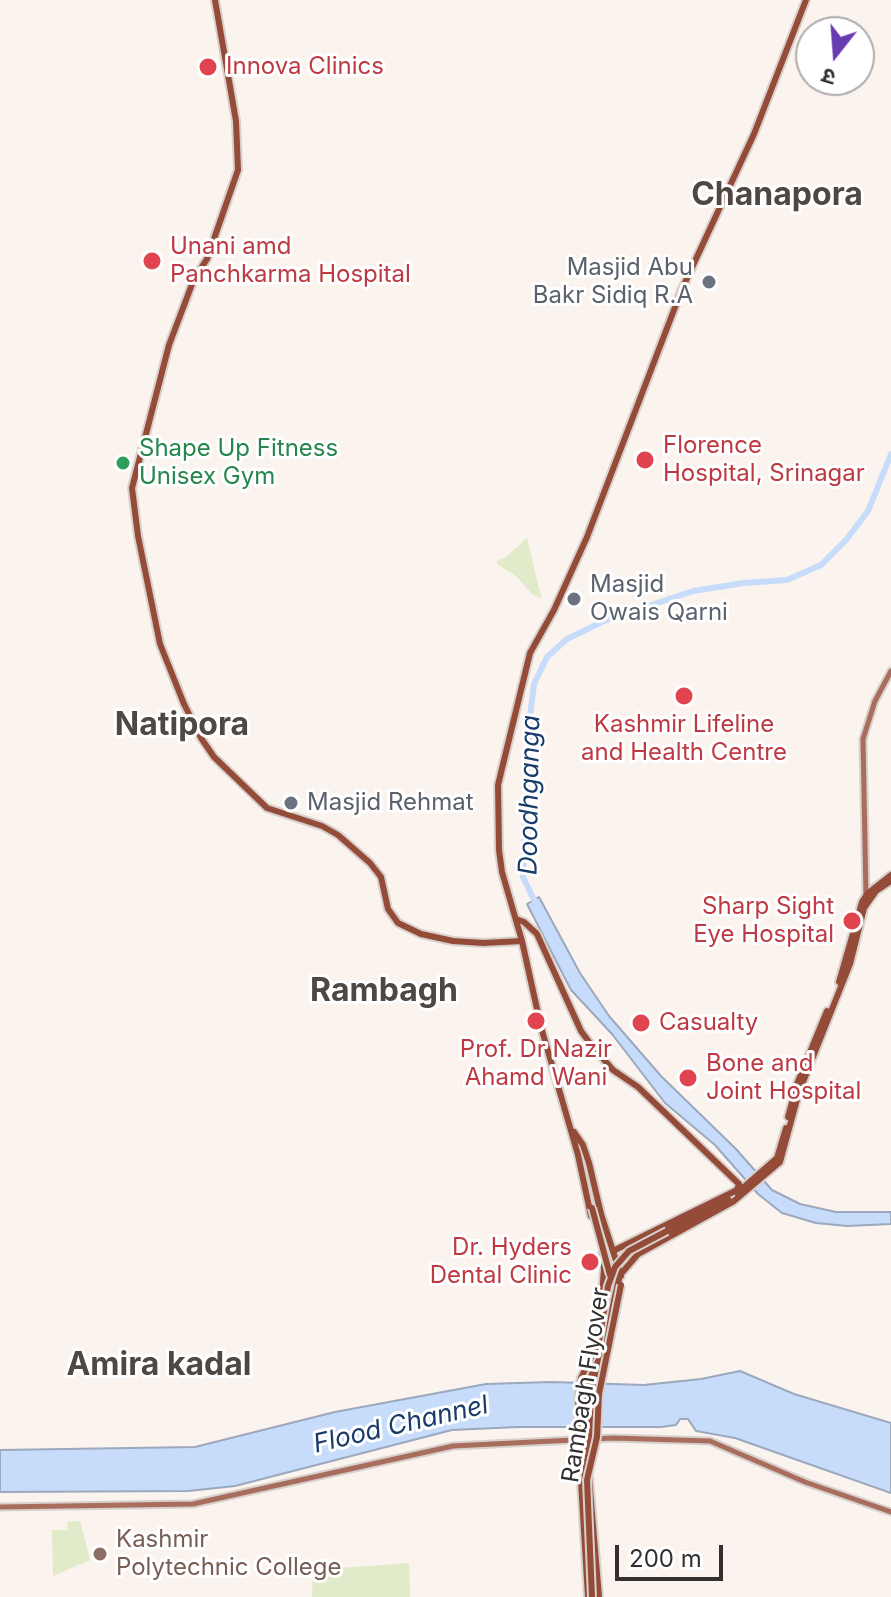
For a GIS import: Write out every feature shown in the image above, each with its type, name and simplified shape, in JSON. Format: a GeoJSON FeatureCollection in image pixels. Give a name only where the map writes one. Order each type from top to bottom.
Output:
{"type":"FeatureCollection","features":[{"type":"Feature","properties":{"kind":"main road"},"geometry":{"type":"LineString","coordinates":[[215,0],[236,121],[238,170],[207,259],[191,286],[169,345],[132,488],[138,536],[160,644],[173,680],[201,738],[214,757],[267,808],[322,826],[338,835],[370,863],[381,877],[388,909],[398,923],[421,934],[453,941],[522,941]]}},
{"type":"Feature","properties":{"kind":"main road"},"geometry":{"type":"LineString","coordinates":[[590,1597],[585,1505],[592,1382],[598,1349],[604,1269],[578,1155],[541,1027],[499,850],[497,796],[525,666],[587,537],[682,289],[754,134],[806,0]]}},
{"type":"Feature","properties":{"kind":"main road"},"geometry":{"type":"LineString","coordinates":[[867,898],[863,739],[875,701],[891,671]]}},
{"type":"Feature","properties":{"kind":"main road"},"geometry":{"type":"LineString","coordinates":[[614,1252],[698,1211],[702,1214],[745,1193],[778,1160],[799,1092],[840,990],[867,898],[873,889],[891,878]]}},
{"type":"Feature","properties":{"kind":"main road"},"geometry":{"type":"LineString","coordinates":[[867,898],[891,878]]}},
{"type":"Feature","properties":{"kind":"main road"},"geometry":{"type":"LineString","coordinates":[[865,884],[873,889]]}},
{"type":"Feature","properties":{"kind":"main road"},"geometry":{"type":"LineString","coordinates":[[516,919],[537,934],[581,1031],[592,1046],[613,1070],[638,1087],[739,1184],[737,1190],[614,1252]]}},
{"type":"Feature","properties":{"kind":"main road","name":"Rambagh Flyover"},"geometry":{"type":"LineString","coordinates":[[569,1126],[583,1145],[621,1285],[599,1394],[597,1437],[587,1480],[590,1597]]}},
{"type":"Feature","properties":{"kind":"main road"},"geometry":{"type":"LineString","coordinates":[[578,1155],[583,1164],[610,1278]]}},
{"type":"Feature","properties":{"kind":"main road"},"geometry":{"type":"LineString","coordinates":[[592,1382],[620,1275],[638,1254],[733,1199],[778,1160]]}},
{"type":"Feature","properties":{"kind":"main road","name":"Rambagh Flyover"},"geometry":{"type":"LineString","coordinates":[[590,1597],[577,1433],[579,1389],[599,1341],[610,1278],[617,1263],[629,1251],[702,1214]]}},
{"type":"Feature","properties":{"kind":"main road"},"geometry":{"type":"LineString","coordinates":[[597,1235],[606,1231]]}},
{"type":"Feature","properties":{"kind":"main road"},"geometry":{"type":"LineString","coordinates":[[589,1436],[588,1471],[599,1597]]}},
{"type":"Feature","properties":{"kind":"main road"},"geometry":{"type":"LineString","coordinates":[[0,1507],[193,1504],[453,1446],[589,1436],[710,1441],[805,1482],[891,1512]]}},
{"type":"Feature","properties":{"kind":"green space"},"geometry":{"type":"Polygon","coordinates":[[[527,538],[542,599],[497,564],[527,538]]]}},
{"type":"Feature","properties":{"kind":"green space"},"geometry":{"type":"Polygon","coordinates":[[[80,1521],[90,1560],[53,1576],[52,1530],[68,1530],[67,1522],[80,1521]]]}},
{"type":"Feature","properties":{"kind":"green space"},"geometry":{"type":"Polygon","coordinates":[[[409,1563],[410,1597],[312,1597],[313,1570],[409,1563]]]}},
{"type":"Feature","properties":{"kind":"water"},"geometry":{"type":"Polygon","coordinates":[[[539,897],[580,973],[609,1016],[661,1076],[736,1149],[772,1190],[800,1204],[836,1212],[891,1212],[891,1224],[847,1226],[816,1223],[782,1213],[758,1194],[715,1145],[665,1103],[612,1034],[571,990],[527,904],[539,897]]]}},
{"type":"Feature","properties":{"kind":"water","name":"Flood Channel"},"geometry":{"type":"Polygon","coordinates":[[[740,1371],[794,1394],[891,1423],[891,1493],[735,1438],[696,1431],[688,1419],[661,1427],[452,1430],[235,1486],[188,1491],[0,1492],[0,1450],[195,1447],[335,1412],[486,1384],[551,1382],[644,1385],[740,1371]]]}},
{"type":"Feature","properties":{"kind":"waterway","name":"Doodhganga"},"geometry":{"type":"LineString","coordinates":[[536,904],[523,877],[530,717],[534,684],[547,657],[567,639],[604,621],[693,591],[787,580],[821,565],[846,540],[868,511],[891,454]]}},
{"type":"Feature","properties":{"kind":"place","name":"Innova Clinics"},"geometry":{"type":"Point","coordinates":[208,67]}},
{"type":"Feature","properties":{"kind":"place","name":"Unani amd Panchkarma Hospital"},"geometry":{"type":"Point","coordinates":[152,261]}},
{"type":"Feature","properties":{"kind":"place","name":"Masjid Abu Bakr Sidiq R.A"},"geometry":{"type":"Point","coordinates":[709,282]}},
{"type":"Feature","properties":{"kind":"place","name":"Florence Hospital, Srinagar"},"geometry":{"type":"Point","coordinates":[645,460]}},
{"type":"Feature","properties":{"kind":"place","name":"Shape Up Fitness Unisex Gym"},"geometry":{"type":"Point","coordinates":[123,463]}},
{"type":"Feature","properties":{"kind":"place","name":"Masjid Owais Qarni"},"geometry":{"type":"Point","coordinates":[574,599]}},
{"type":"Feature","properties":{"kind":"place","name":"Kashmir Lifeline and Health Centre"},"geometry":{"type":"Point","coordinates":[684,696]}},
{"type":"Feature","properties":{"kind":"place","name":"Masjid Rehmat"},"geometry":{"type":"Point","coordinates":[291,803]}},
{"type":"Feature","properties":{"kind":"place","name":"Sharp Sight Eye Hospital"},"geometry":{"type":"Point","coordinates":[852,921]}},
{"type":"Feature","properties":{"kind":"place","name":"Prof. Dr Nazir Ahamd Wani"},"geometry":{"type":"Point","coordinates":[536,1021]}},
{"type":"Feature","properties":{"kind":"place","name":"Casualty"},"geometry":{"type":"Point","coordinates":[641,1023]}},
{"type":"Feature","properties":{"kind":"place","name":"Bone and Joint Hospital"},"geometry":{"type":"Point","coordinates":[688,1078]}},
{"type":"Feature","properties":{"kind":"place","name":"Dr. Hyders Dental Clinic"},"geometry":{"type":"Point","coordinates":[590,1262]}},
{"type":"Feature","properties":{"kind":"place","name":"Kashmir Polytechnic College"},"geometry":{"type":"Point","coordinates":[100,1554]}},
{"type":"Feature","properties":{"kind":"district","name":"Chanapora"},"geometry":{"type":"Point","coordinates":[777,195]}},
{"type":"Feature","properties":{"kind":"district","name":"Natipora"},"geometry":{"type":"Point","coordinates":[182,725]}},
{"type":"Feature","properties":{"kind":"district","name":"Rambagh"},"geometry":{"type":"Point","coordinates":[384,991]}},
{"type":"Feature","properties":{"kind":"district","name":"Amira kadal"},"geometry":{"type":"Point","coordinates":[159,1365]}}]}
